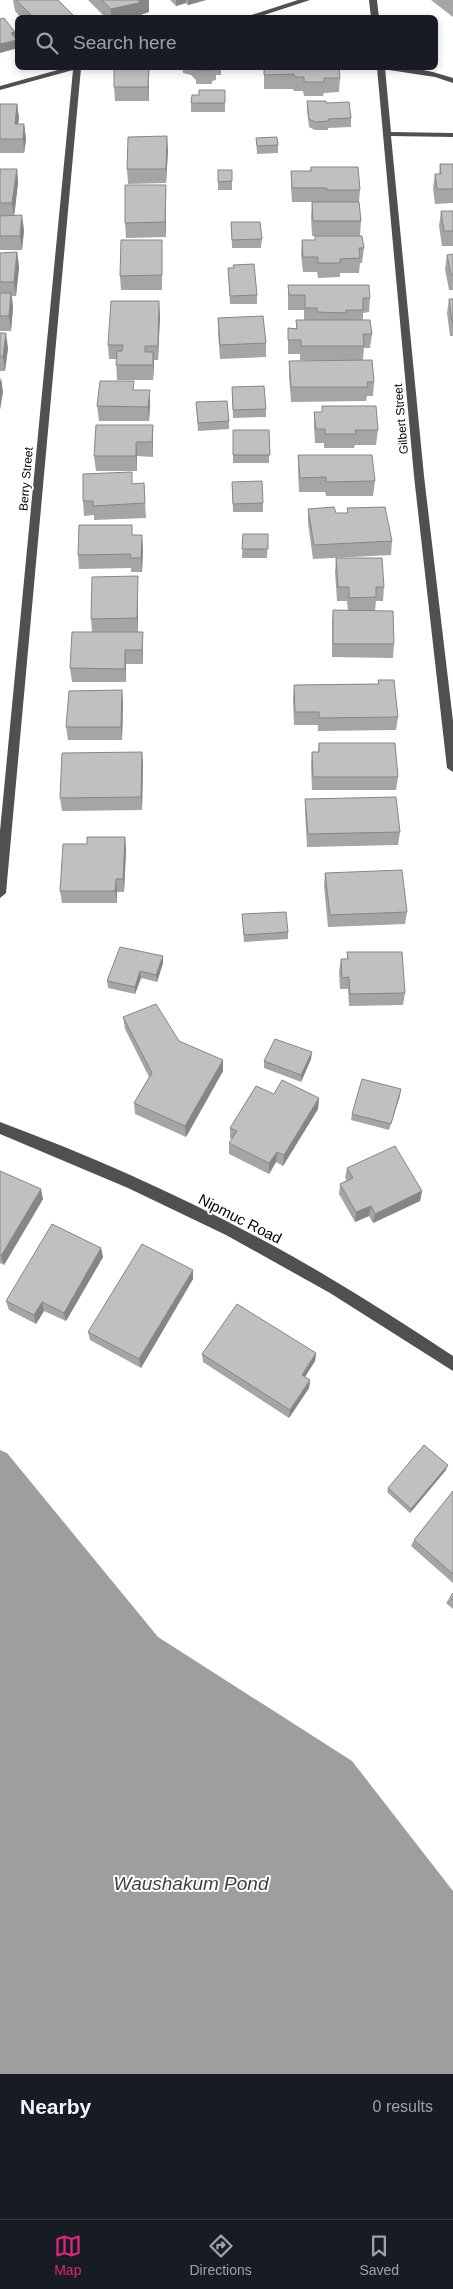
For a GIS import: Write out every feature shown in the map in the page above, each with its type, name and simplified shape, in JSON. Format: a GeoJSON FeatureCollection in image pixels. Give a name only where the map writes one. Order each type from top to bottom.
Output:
{"type":"FeatureCollection","features":[{"type":"Feature","properties":{"kind":"street"},"geometry":{"type":"LineString","coordinates":[[255,15],[306,0]]}},
{"type":"Feature","properties":{"kind":"street"},"geometry":{"type":"LineString","coordinates":[[373,0],[375,15]]}},
{"type":"Feature","properties":{"kind":"street"},"geometry":{"type":"LineString","coordinates":[[0,88],[65,70]]}},
{"type":"Feature","properties":{"kind":"street","name":"Berry Street"},"geometry":{"type":"LineString","coordinates":[[0,893],[77,70]]}},
{"type":"Feature","properties":{"kind":"street","name":"Gilbert Street"},"geometry":{"type":"LineString","coordinates":[[381,70],[419,476],[453,768]]}},
{"type":"Feature","properties":{"kind":"street"},"geometry":{"type":"LineString","coordinates":[[402,70],[436,75],[453,81]]}},
{"type":"Feature","properties":{"kind":"street"},"geometry":{"type":"LineString","coordinates":[[387,134],[453,135]]}},
{"type":"Feature","properties":{"kind":"street","name":"Nipmuc Road"},"geometry":{"type":"LineString","coordinates":[[0,1128],[95,1166],[262,1246],[382,1317],[453,1364]]}},
{"type":"Feature","properties":{"kind":"water","name":"Waushakum Pond"},"geometry":{"type":"Polygon","coordinates":[[[0,1450],[7,1453],[158,1637],[352,1761],[453,1891],[453,2074],[0,2074],[0,1450]]]}},
{"type":"Feature","properties":{"kind":"building"},"geometry":{"type":"Polygon","coordinates":[[[16,0],[58,0],[73,15],[31,15],[16,0]]]}},
{"type":"Feature","properties":{"kind":"building"},"geometry":{"type":"Polygon","coordinates":[[[102,0],[140,0],[138,3],[111,9],[102,0]]]}},
{"type":"Feature","properties":{"kind":"building"},"geometry":{"type":"Polygon","coordinates":[[[4,18],[15,32],[11,33],[15,40],[0,44],[0,19],[4,18]]]}},
{"type":"Feature","properties":{"kind":"building"},"geometry":{"type":"Polygon","coordinates":[[[114,70],[149,70],[148,87],[114,87],[114,70]]]}},
{"type":"Feature","properties":{"kind":"building"},"geometry":{"type":"Polygon","coordinates":[[[264,70],[339,70],[340,78],[324,78],[324,82],[304,82],[304,77],[294,77],[294,74],[264,75],[264,70]]]}},
{"type":"Feature","properties":{"kind":"building"},"geometry":{"type":"Polygon","coordinates":[[[199,90],[225,90],[225,103],[191,103],[192,95],[199,95],[199,90]]]}},
{"type":"Feature","properties":{"kind":"building"},"geometry":{"type":"Polygon","coordinates":[[[307,101],[326,101],[326,103],[349,102],[351,118],[328,119],[329,121],[315,122],[309,119],[307,101]]]}},
{"type":"Feature","properties":{"kind":"building"},"geometry":{"type":"Polygon","coordinates":[[[0,104],[17,104],[15,124],[24,124],[23,139],[0,139],[0,104]]]}},
{"type":"Feature","properties":{"kind":"building"},"geometry":{"type":"Polygon","coordinates":[[[167,136],[166,169],[127,169],[128,137],[167,136]]]}},
{"type":"Feature","properties":{"kind":"building"},"geometry":{"type":"Polygon","coordinates":[[[277,137],[278,145],[257,146],[256,138],[277,137]]]}},
{"type":"Feature","properties":{"kind":"building"},"geometry":{"type":"Polygon","coordinates":[[[440,164],[453,164],[453,189],[437,189],[435,174],[441,174],[440,164]]]}},
{"type":"Feature","properties":{"kind":"building"},"geometry":{"type":"Polygon","coordinates":[[[311,167],[358,167],[360,190],[292,188],[291,171],[311,171],[311,167]]]}},
{"type":"Feature","properties":{"kind":"building"},"geometry":{"type":"Polygon","coordinates":[[[0,169],[17,169],[12,203],[0,203],[0,169]]]}},
{"type":"Feature","properties":{"kind":"building"},"geometry":{"type":"Polygon","coordinates":[[[218,170],[232,170],[232,181],[218,182],[218,170]]]}},
{"type":"Feature","properties":{"kind":"building"},"geometry":{"type":"Polygon","coordinates":[[[125,185],[166,185],[165,222],[125,223],[125,185]]]}},
{"type":"Feature","properties":{"kind":"building"},"geometry":{"type":"Polygon","coordinates":[[[312,202],[359,202],[361,221],[313,221],[312,202]]]}},
{"type":"Feature","properties":{"kind":"building"},"geometry":{"type":"Polygon","coordinates":[[[441,211],[453,211],[453,231],[444,231],[441,211]]]}},
{"type":"Feature","properties":{"kind":"building"},"geometry":{"type":"Polygon","coordinates":[[[22,215],[20,236],[0,236],[0,216],[22,215]]]}},
{"type":"Feature","properties":{"kind":"building"},"geometry":{"type":"Polygon","coordinates":[[[231,222],[260,222],[262,239],[232,240],[231,222]]]}},
{"type":"Feature","properties":{"kind":"building"},"geometry":{"type":"Polygon","coordinates":[[[315,236],[362,236],[364,248],[359,248],[360,258],[340,259],[340,263],[318,263],[318,257],[303,257],[302,240],[315,240],[315,236]]]}},
{"type":"Feature","properties":{"kind":"building"},"geometry":{"type":"Polygon","coordinates":[[[121,240],[162,240],[162,275],[120,276],[121,240]]]}},
{"type":"Feature","properties":{"kind":"building"},"geometry":{"type":"Polygon","coordinates":[[[17,252],[14,282],[0,282],[0,253],[17,252]]]}},
{"type":"Feature","properties":{"kind":"building"},"geometry":{"type":"Polygon","coordinates":[[[453,254],[453,275],[451,275],[447,255],[453,254]]]}},
{"type":"Feature","properties":{"kind":"building"},"geometry":{"type":"Polygon","coordinates":[[[254,264],[257,295],[230,296],[228,268],[234,268],[233,265],[254,264]]]}},
{"type":"Feature","properties":{"kind":"building"},"geometry":{"type":"Polygon","coordinates":[[[288,285],[369,285],[370,298],[363,298],[363,310],[346,310],[346,313],[317,312],[317,308],[305,308],[305,295],[289,295],[288,285]]]}},
{"type":"Feature","properties":{"kind":"building"},"geometry":{"type":"Polygon","coordinates":[[[0,293],[11,293],[9,316],[0,316],[0,293]]]}},
{"type":"Feature","properties":{"kind":"building"},"geometry":{"type":"Polygon","coordinates":[[[449,299],[453,299],[453,322],[452,322],[449,299]]]}},
{"type":"Feature","properties":{"kind":"building"},"geometry":{"type":"Polygon","coordinates":[[[111,301],[159,301],[158,346],[145,346],[145,352],[153,352],[153,365],[116,365],[117,351],[122,351],[123,345],[108,345],[111,301]]]}},
{"type":"Feature","properties":{"kind":"building"},"geometry":{"type":"Polygon","coordinates":[[[263,316],[266,343],[220,345],[218,318],[263,316]]]}},
{"type":"Feature","properties":{"kind":"building"},"geometry":{"type":"Polygon","coordinates":[[[296,320],[370,320],[372,334],[363,334],[364,346],[301,346],[301,340],[288,340],[288,328],[297,329],[296,320]]]}},
{"type":"Feature","properties":{"kind":"building"},"geometry":{"type":"Polygon","coordinates":[[[0,333],[6,333],[3,357],[0,357],[0,333]]]}},
{"type":"Feature","properties":{"kind":"building"},"geometry":{"type":"Polygon","coordinates":[[[372,360],[374,382],[367,382],[368,387],[291,387],[289,361],[372,360]]]}},
{"type":"Feature","properties":{"kind":"building"},"geometry":{"type":"Polygon","coordinates":[[[100,381],[134,381],[133,390],[150,390],[148,407],[97,406],[100,381]]]}},
{"type":"Feature","properties":{"kind":"building"},"geometry":{"type":"Polygon","coordinates":[[[264,386],[266,409],[233,410],[232,387],[264,386]]]}},
{"type":"Feature","properties":{"kind":"building"},"geometry":{"type":"Polygon","coordinates":[[[227,401],[229,421],[198,423],[196,402],[227,401]]]}},
{"type":"Feature","properties":{"kind":"building"},"geometry":{"type":"Polygon","coordinates":[[[322,406],[376,406],[378,430],[355,430],[356,434],[325,434],[325,429],[316,429],[314,412],[322,412],[322,406]]]}},
{"type":"Feature","properties":{"kind":"building"},"geometry":{"type":"Polygon","coordinates":[[[96,425],[153,425],[152,442],[136,442],[136,456],[94,456],[96,425]]]}},
{"type":"Feature","properties":{"kind":"building"},"geometry":{"type":"Polygon","coordinates":[[[233,430],[269,430],[270,455],[233,455],[233,430]]]}},
{"type":"Feature","properties":{"kind":"building"},"geometry":{"type":"Polygon","coordinates":[[[298,455],[372,455],[375,481],[326,482],[326,477],[300,478],[298,455]]]}},
{"type":"Feature","properties":{"kind":"building"},"geometry":{"type":"Polygon","coordinates":[[[132,472],[132,484],[144,483],[145,503],[93,506],[93,501],[83,501],[83,474],[132,472]]]}},
{"type":"Feature","properties":{"kind":"building"},"geometry":{"type":"Polygon","coordinates":[[[262,481],[263,503],[233,504],[232,482],[262,481]]]}},
{"type":"Feature","properties":{"kind":"building"},"geometry":{"type":"Polygon","coordinates":[[[334,507],[336,513],[348,513],[347,508],[385,507],[392,541],[314,545],[308,509],[334,507]]]}},
{"type":"Feature","properties":{"kind":"building"},"geometry":{"type":"Polygon","coordinates":[[[79,525],[132,525],[132,535],[142,535],[141,558],[130,558],[131,554],[78,555],[79,525]]]}},
{"type":"Feature","properties":{"kind":"building"},"geometry":{"type":"Polygon","coordinates":[[[243,534],[268,534],[268,549],[242,549],[243,534]]]}},
{"type":"Feature","properties":{"kind":"building"},"geometry":{"type":"Polygon","coordinates":[[[336,558],[382,558],[384,587],[376,587],[376,597],[349,598],[349,587],[338,587],[336,558]]]}},
{"type":"Feature","properties":{"kind":"building"},"geometry":{"type":"Polygon","coordinates":[[[138,576],[137,618],[91,619],[92,577],[138,576]]]}},
{"type":"Feature","properties":{"kind":"building"},"geometry":{"type":"Polygon","coordinates":[[[333,610],[393,611],[394,644],[333,644],[333,610]]]}},
{"type":"Feature","properties":{"kind":"building"},"geometry":{"type":"Polygon","coordinates":[[[72,632],[143,632],[142,650],[125,650],[125,669],[70,668],[72,632]]]}},
{"type":"Feature","properties":{"kind":"building"},"geometry":{"type":"Polygon","coordinates":[[[378,680],[394,680],[398,717],[319,718],[319,712],[295,712],[294,685],[379,684],[378,680]]]}},
{"type":"Feature","properties":{"kind":"building"},"geometry":{"type":"Polygon","coordinates":[[[122,690],[121,727],[66,727],[69,691],[122,690]]]}},
{"type":"Feature","properties":{"kind":"building"},"geometry":{"type":"Polygon","coordinates":[[[319,743],[395,743],[398,777],[313,777],[312,752],[319,752],[319,743]]]}},
{"type":"Feature","properties":{"kind":"building"},"geometry":{"type":"Polygon","coordinates":[[[142,752],[141,797],[60,798],[62,753],[142,752]]]}},
{"type":"Feature","properties":{"kind":"building"},"geometry":{"type":"Polygon","coordinates":[[[396,797],[400,832],[308,834],[305,799],[396,797]]]}},
{"type":"Feature","properties":{"kind":"building"},"geometry":{"type":"Polygon","coordinates":[[[87,837],[125,837],[123,879],[116,879],[115,891],[60,891],[63,844],[87,844],[87,837]]]}},
{"type":"Feature","properties":{"kind":"building"},"geometry":{"type":"Polygon","coordinates":[[[402,870],[407,912],[330,915],[325,873],[402,870]]]}},
{"type":"Feature","properties":{"kind":"building"},"geometry":{"type":"Polygon","coordinates":[[[286,912],[288,932],[244,935],[242,914],[286,912]]]}},
{"type":"Feature","properties":{"kind":"building"},"geometry":{"type":"Polygon","coordinates":[[[120,947],[163,956],[156,975],[140,971],[135,987],[107,981],[120,947]]]}},
{"type":"Feature","properties":{"kind":"building"},"geometry":{"type":"Polygon","coordinates":[[[347,952],[402,952],[405,993],[350,994],[349,977],[342,978],[341,959],[348,959],[347,952]]]}},
{"type":"Feature","properties":{"kind":"building"},"geometry":{"type":"Polygon","coordinates":[[[156,1004],[179,1041],[223,1060],[185,1126],[134,1103],[152,1073],[123,1017],[156,1004]]]}},
{"type":"Feature","properties":{"kind":"building"},"geometry":{"type":"Polygon","coordinates":[[[275,1039],[312,1052],[301,1075],[264,1061],[275,1039]]]}},
{"type":"Feature","properties":{"kind":"building"},"geometry":{"type":"Polygon","coordinates":[[[362,1079],[401,1089],[391,1124],[352,1114],[362,1079]]]}},
{"type":"Feature","properties":{"kind":"building"},"geometry":{"type":"Polygon","coordinates":[[[282,1080],[319,1098],[284,1155],[277,1152],[269,1163],[229,1143],[237,1131],[230,1128],[256,1086],[274,1094],[282,1080]]]}},
{"type":"Feature","properties":{"kind":"building"},"geometry":{"type":"Polygon","coordinates":[[[395,1146],[422,1191],[375,1214],[371,1206],[356,1212],[340,1184],[353,1178],[347,1168],[395,1146]]]}},
{"type":"Feature","properties":{"kind":"building"},"geometry":{"type":"Polygon","coordinates":[[[0,1171],[41,1189],[1,1256],[0,1255],[0,1171]]]}},
{"type":"Feature","properties":{"kind":"building"},"geometry":{"type":"Polygon","coordinates":[[[52,1224],[101,1248],[64,1313],[42,1302],[34,1315],[6,1301],[52,1224]]]}},
{"type":"Feature","properties":{"kind":"building"},"geometry":{"type":"Polygon","coordinates":[[[142,1244],[193,1270],[139,1359],[88,1332],[142,1244]]]}},
{"type":"Feature","properties":{"kind":"building"},"geometry":{"type":"Polygon","coordinates":[[[237,1304],[316,1353],[302,1375],[310,1380],[290,1410],[202,1354],[237,1304]]]}},
{"type":"Feature","properties":{"kind":"building"},"geometry":{"type":"Polygon","coordinates":[[[424,1445],[448,1465],[411,1509],[388,1488],[424,1445]]]}},
{"type":"Feature","properties":{"kind":"building"},"geometry":{"type":"Polygon","coordinates":[[[453,1491],[453,1574],[414,1540],[453,1491]]]}}]}
